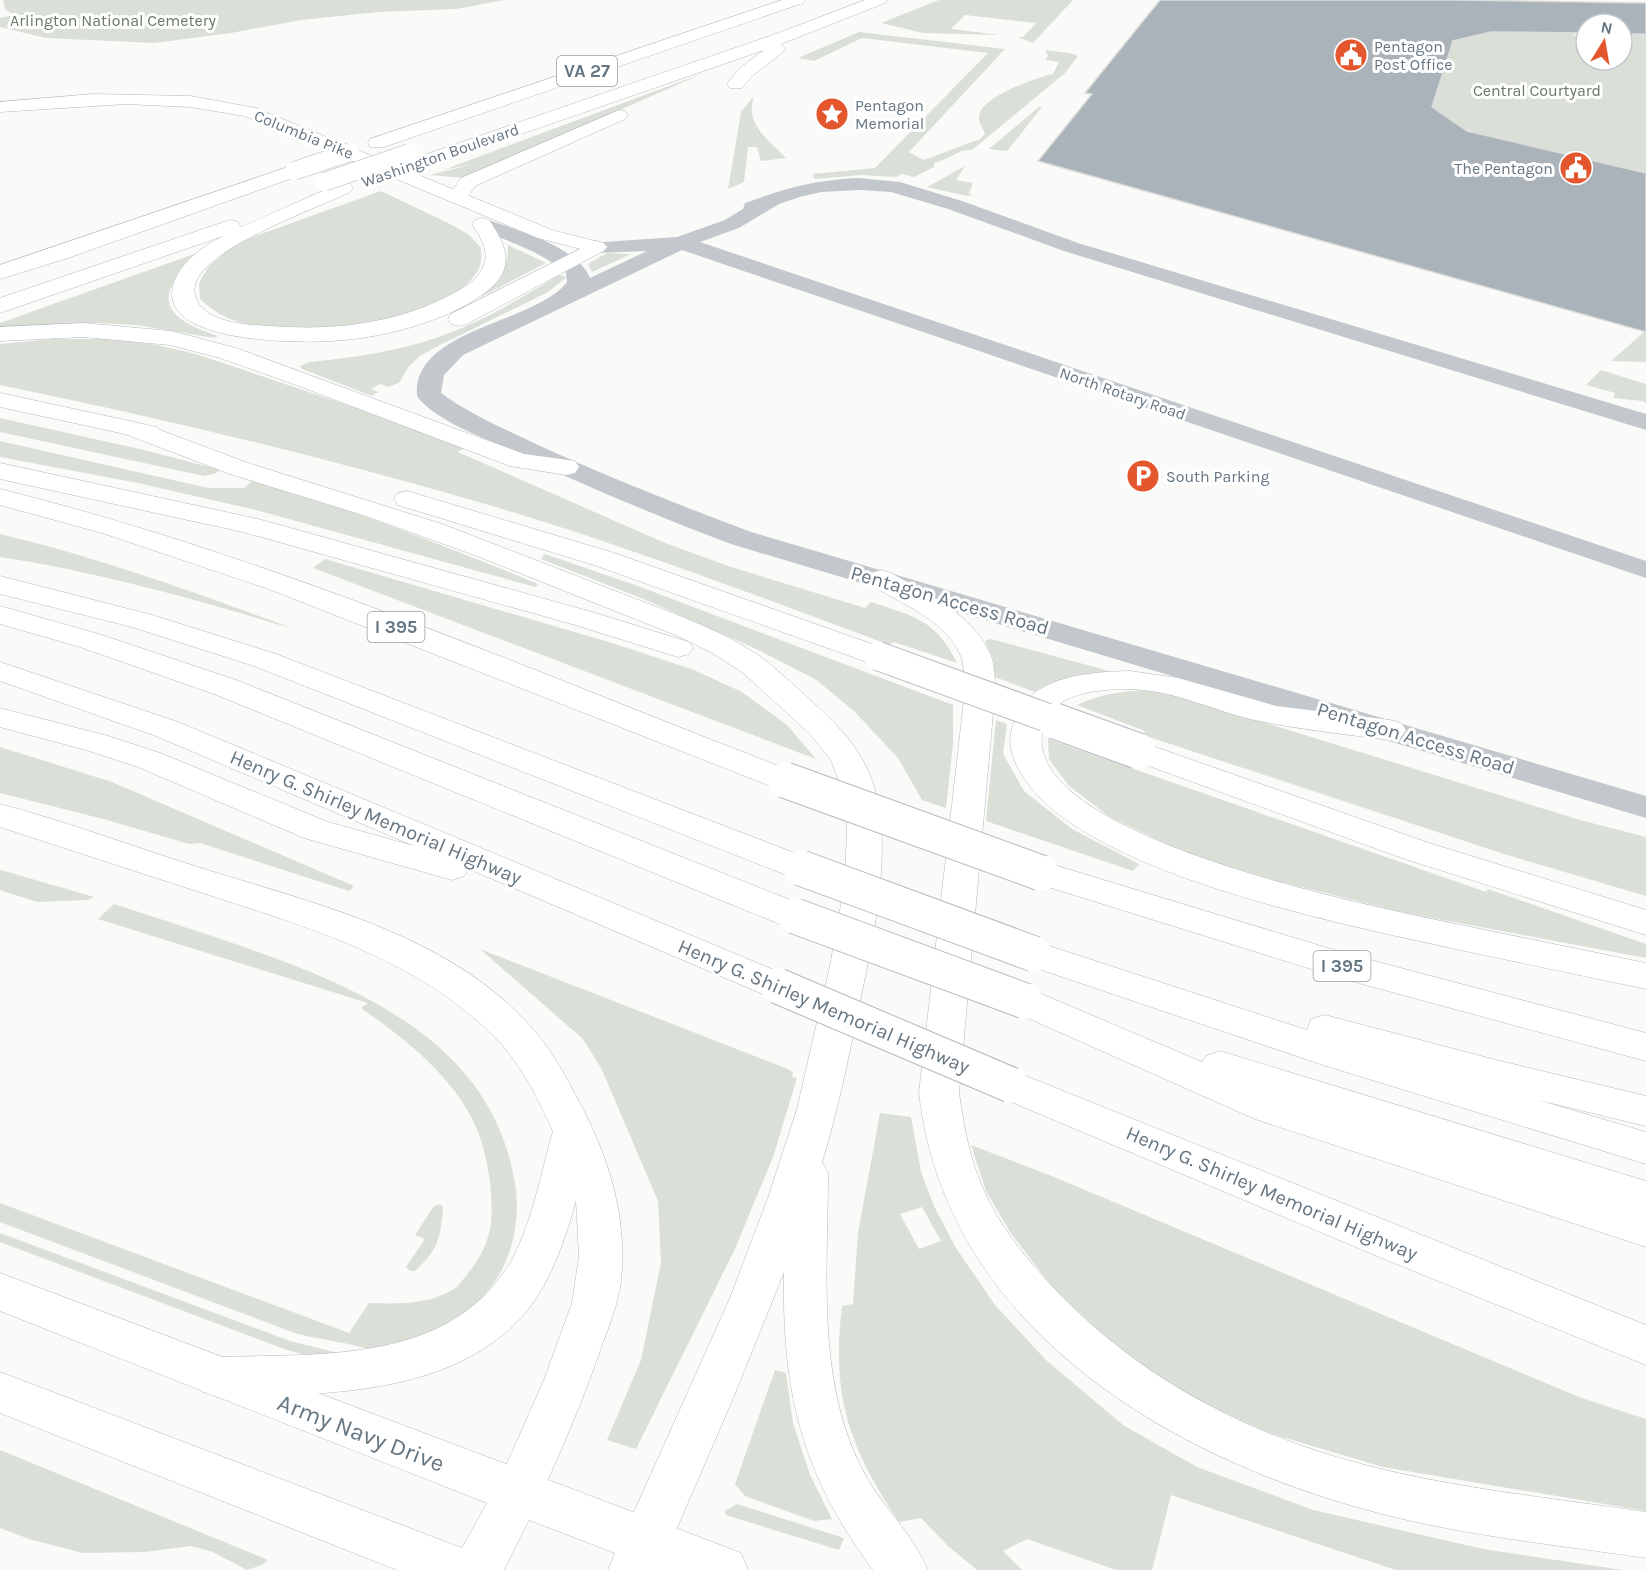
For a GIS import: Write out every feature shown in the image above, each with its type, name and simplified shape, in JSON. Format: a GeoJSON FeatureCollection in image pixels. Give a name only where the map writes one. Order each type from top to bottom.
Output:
{"type":"FeatureCollection","features":[{"type":"Feature","properties":{"kind":"main road","name":"Washington Boulevard"},"geometry":{"type":"LineString","coordinates":[[0,306],[318,180],[377,142],[797,0]]}},
{"type":"Feature","properties":{"kind":"main road","name":"Washington Boulevard"},"geometry":{"type":"LineString","coordinates":[[0,272],[410,154],[779,39],[866,1]]}},
{"type":"Feature","properties":{"kind":"main road"},"geometry":{"type":"LineString","coordinates":[[458,197],[468,182],[826,27],[866,1]]}},
{"type":"Feature","properties":{"kind":"main road"},"geometry":{"type":"LineString","coordinates":[[0,288],[135,246],[318,180],[410,154],[817,3]]}},
{"type":"Feature","properties":{"kind":"main road"},"geometry":{"type":"LineString","coordinates":[[736,84],[758,62],[784,44]]}},
{"type":"Feature","properties":{"kind":"main road","name":"Columbia Pike"},"geometry":{"type":"LineString","coordinates":[[139,100],[213,115],[482,224]]}},
{"type":"Feature","properties":{"kind":"main road","name":"Columbia Pike"},"geometry":{"type":"LineString","coordinates":[[0,107],[54,102],[195,100],[250,112],[559,238],[596,247]]}},
{"type":"Feature","properties":{"kind":"main road"},"geometry":{"type":"LineString","coordinates":[[318,180],[236,238],[209,254],[187,277],[182,293],[186,306],[199,316],[218,325],[273,335],[309,336],[348,333],[403,322],[457,300],[476,288],[491,274],[496,259],[494,244],[482,224]]}},
{"type":"Feature","properties":{"kind":"main road"},"geometry":{"type":"LineString","coordinates":[[228,353],[322,353],[392,341],[447,324],[488,305],[596,247]]}},
{"type":"Feature","properties":{"kind":"main road"},"geometry":{"type":"LineString","coordinates":[[0,334],[83,330],[128,332],[171,338],[228,353],[392,411],[519,461],[566,467]]}},
{"type":"Feature","properties":{"kind":"main road"},"geometry":{"type":"LineString","coordinates":[[0,400],[128,427],[280,464],[501,527],[686,586],[1406,847],[1646,923]]}},
{"type":"Feature","properties":{"kind":"main road"},"geometry":{"type":"LineString","coordinates":[[128,427],[223,463],[320,492],[435,531],[714,643],[741,657],[810,715],[840,749],[857,784],[863,824],[862,872],[857,918],[824,1079],[807,1144],[736,1338],[639,1556]]}},
{"type":"Feature","properties":{"kind":"main road"},"geometry":{"type":"LineString","coordinates":[[0,471],[248,525],[582,618],[710,659],[762,682],[789,698]]}},
{"type":"Feature","properties":{"kind":"main road","name":"I 395"},"geometry":{"type":"LineString","coordinates":[[0,497],[94,520],[212,558],[384,622],[785,780],[1041,873],[1340,965],[1646,1047]]}},
{"type":"Feature","properties":{"kind":"main road"},"geometry":{"type":"LineString","coordinates":[[880,579],[951,624],[971,646],[976,656],[980,691],[939,1093],[942,1123],[958,1182],[997,1251],[1055,1321],[1091,1354],[1173,1410],[1219,1435],[1268,1455],[1356,1484],[1423,1499],[1646,1535]]}},
{"type":"Feature","properties":{"kind":"main road"},"geometry":{"type":"LineString","coordinates":[[0,585],[142,621],[265,660],[801,868],[1034,954],[1337,1055],[1646,1148]]}},
{"type":"Feature","properties":{"kind":"main road"},"geometry":{"type":"LineString","coordinates":[[0,615],[126,652],[225,687],[795,916],[1025,1001],[1336,1104],[1646,1198]]}},
{"type":"Feature","properties":{"kind":"main road","name":"Henry G. Shirley Memorial Highway"},"geometry":{"type":"LineString","coordinates":[[0,671],[167,729],[1404,1248],[1646,1345]]}},
{"type":"Feature","properties":{"kind":"main road"},"geometry":{"type":"LineString","coordinates":[[1390,730],[1274,715],[1159,681],[1111,680],[1077,687],[1048,697],[1036,708],[1027,724],[1025,750],[1031,765],[1041,779],[1080,813],[1134,843],[1180,863],[1328,907],[1646,976]]}},
{"type":"Feature","properties":{"kind":"main road"},"geometry":{"type":"LineString","coordinates":[[0,717],[97,743],[149,760],[316,830],[576,901]]}},
{"type":"Feature","properties":{"kind":"main road"},"geometry":{"type":"LineString","coordinates":[[0,815],[326,921],[380,943],[428,967],[467,992],[528,1049],[553,1089],[574,1130],[598,1198],[602,1227],[599,1283],[577,1353],[518,1493],[477,1570]]}},
{"type":"Feature","properties":{"kind":"main road"},"geometry":{"type":"LineString","coordinates":[[0,832],[116,854]]}},
{"type":"Feature","properties":{"kind":"main road"},"geometry":{"type":"LineString","coordinates":[[1034,954],[1485,1072],[1646,1111]]}},
{"type":"Feature","properties":{"kind":"main road"},"geometry":{"type":"LineString","coordinates":[[1025,1001],[1269,1108],[1646,1230]]}},
{"type":"Feature","properties":{"kind":"main road"},"geometry":{"type":"LineString","coordinates":[[217,1377],[357,1370],[391,1364],[432,1352],[468,1335],[491,1316],[524,1279],[541,1241],[574,1130]]}},
{"type":"Feature","properties":{"kind":"main road"},"geometry":{"type":"LineString","coordinates":[[807,1144],[808,1338],[818,1415],[845,1486],[903,1570]]}},
{"type":"Feature","properties":{"kind":"main road","name":"Army Navy Drive"},"geometry":{"type":"LineString","coordinates":[[0,1292],[518,1493],[639,1556],[723,1570]]}},
{"type":"Feature","properties":{"kind":"main road"},"geometry":{"type":"LineString","coordinates":[[0,1392],[458,1570]]}},
{"type":"Feature","properties":{"kind":"street","name":"Pentagon Access Road"},"geometry":{"type":"LineString","coordinates":[[1646,422],[1071,247],[955,205],[892,186],[859,184],[821,186],[772,200],[732,224],[690,239],[552,304],[455,350],[433,369],[428,388],[429,396],[445,409],[566,467],[677,515],[741,538],[1646,807]]}},
{"type":"Feature","properties":{"kind":"street","name":"Columbia Pike"},"geometry":{"type":"LineString","coordinates":[[482,224],[568,260]]}},
{"type":"Feature","properties":{"kind":"street","name":"North Rotary Road"},"geometry":{"type":"LineString","coordinates":[[596,247],[690,239],[714,254],[1646,570]]}},
{"type":"Feature","properties":{"kind":"street"},"geometry":{"type":"LineString","coordinates":[[655,256],[714,254]]}},
{"type":"Feature","properties":{"kind":"street","name":"Pentagon Access Road"},"geometry":{"type":"LineString","coordinates":[[552,304],[570,292],[579,280],[579,274],[568,260]]}},
{"type":"Feature","properties":{"kind":"green space","name":"Arlington National Cemetery"},"geometry":{"type":"Polygon","coordinates":[[[3,0],[504,0],[456,9],[378,12],[301,20],[231,33],[154,43],[46,38],[0,27],[0,18],[14,15],[5,9],[3,0]]]}},
{"type":"Feature","properties":{"kind":"green space"},"geometry":{"type":"Polygon","coordinates":[[[939,0],[1073,0],[1033,43],[1017,37],[1023,37],[1036,23],[965,15],[951,29],[1000,35],[923,33],[881,23],[939,0]]]}},
{"type":"Feature","properties":{"kind":"green space"},"geometry":{"type":"Polygon","coordinates":[[[859,32],[1005,49],[909,152],[924,160],[980,139],[985,134],[979,116],[989,102],[1011,89],[1053,74],[1059,62],[1045,60],[1048,56],[1045,50],[1078,56],[1065,73],[972,150],[963,151],[934,163],[934,167],[914,177],[902,174],[896,177],[862,175],[815,179],[812,174],[875,168],[988,53],[862,38],[814,61],[798,58],[859,32]]]}},
{"type":"Feature","properties":{"kind":"green space","name":"Central Courtyard"},"geometry":{"type":"Polygon","coordinates":[[[1479,32],[1573,33],[1574,72],[1634,72],[1634,34],[1646,34],[1646,173],[1453,127],[1455,122],[1441,113],[1430,112],[1454,39],[1480,35],[1479,32]]]}},
{"type":"Feature","properties":{"kind":"green space"},"geometry":{"type":"Polygon","coordinates":[[[704,73],[465,178],[430,175],[473,164],[443,170],[704,73]]]}},
{"type":"Feature","properties":{"kind":"green space"},"geometry":{"type":"Polygon","coordinates":[[[754,96],[752,115],[755,123],[786,158],[761,161],[757,147],[748,147],[744,182],[728,189],[741,112],[754,96]]]}},
{"type":"Feature","properties":{"kind":"green space"},"geometry":{"type":"Polygon","coordinates":[[[1039,107],[1042,107],[1007,151],[989,149],[1039,107]]]}},
{"type":"Feature","properties":{"kind":"green space"},"geometry":{"type":"Polygon","coordinates":[[[965,166],[956,180],[973,183],[969,194],[974,195],[967,196],[927,187],[965,166]]]}},
{"type":"Feature","properties":{"kind":"green space"},"geometry":{"type":"Polygon","coordinates":[[[381,191],[468,234],[481,248],[480,266],[465,286],[440,302],[409,314],[338,327],[272,327],[247,324],[222,315],[200,299],[199,283],[209,266],[227,251],[250,238],[381,191]]]}},
{"type":"Feature","properties":{"kind":"green space"},"geometry":{"type":"Polygon","coordinates":[[[508,245],[546,263],[479,298],[504,269],[508,245]]]}},
{"type":"Feature","properties":{"kind":"green space"},"geometry":{"type":"Polygon","coordinates":[[[197,253],[174,281],[169,293],[169,304],[174,313],[184,321],[218,336],[214,338],[136,325],[97,323],[57,324],[0,330],[0,323],[197,253]]]}},
{"type":"Feature","properties":{"kind":"green space"},"geometry":{"type":"Polygon","coordinates":[[[607,253],[631,254],[592,272],[588,264],[607,253]]]}},
{"type":"Feature","properties":{"kind":"green space"},"geometry":{"type":"Polygon","coordinates":[[[559,275],[567,277],[548,292],[420,356],[408,367],[400,382],[389,387],[380,384],[371,389],[378,392],[372,396],[302,369],[300,366],[309,362],[387,351],[443,335],[487,316],[559,275]]]}},
{"type":"Feature","properties":{"kind":"green space"},"geometry":{"type":"Polygon","coordinates":[[[1646,330],[1646,362],[1611,361],[1644,332],[1646,330]]]}},
{"type":"Feature","properties":{"kind":"green space"},"geometry":{"type":"Polygon","coordinates":[[[52,339],[108,339],[157,345],[196,354],[368,412],[464,448],[458,452],[665,543],[731,567],[865,608],[871,602],[912,616],[932,628],[941,637],[957,663],[894,642],[890,645],[641,554],[489,505],[246,440],[0,385],[0,344],[52,339]]]}},
{"type":"Feature","properties":{"kind":"green space"},"geometry":{"type":"Polygon","coordinates":[[[1601,370],[1646,384],[1646,403],[1613,398],[1615,393],[1586,385],[1601,370]]]}},
{"type":"Feature","properties":{"kind":"green space"},"geometry":{"type":"Polygon","coordinates":[[[0,418],[144,450],[221,470],[204,476],[0,432],[0,418]]]}},
{"type":"Feature","properties":{"kind":"green space"},"geometry":{"type":"Polygon","coordinates":[[[0,441],[208,488],[244,488],[253,480],[361,515],[538,584],[535,587],[256,510],[138,483],[0,457],[0,441]]]}},
{"type":"Feature","properties":{"kind":"green space"},"geometry":{"type":"Polygon","coordinates":[[[0,534],[112,565],[294,629],[185,597],[74,570],[0,557],[0,534]]]}},
{"type":"Feature","properties":{"kind":"green space"},"geometry":{"type":"Polygon","coordinates":[[[545,554],[635,585],[953,705],[953,744],[946,808],[922,800],[898,758],[854,711],[815,679],[754,648],[641,598],[541,559],[545,554]]]}},
{"type":"Feature","properties":{"kind":"green space"},"geometry":{"type":"Polygon","coordinates":[[[325,559],[612,643],[694,670],[742,692],[787,725],[816,759],[313,568],[325,559]]]}},
{"type":"Feature","properties":{"kind":"green space"},"geometry":{"type":"Polygon","coordinates":[[[991,639],[1109,671],[1107,675],[1040,694],[995,677],[993,659],[985,641],[991,639]]]}},
{"type":"Feature","properties":{"kind":"green space"},"geometry":{"type":"Polygon","coordinates":[[[1148,690],[1182,697],[1580,820],[1646,837],[1646,896],[1504,854],[1143,735],[1145,731],[1077,705],[1112,694],[1148,690]]]}},
{"type":"Feature","properties":{"kind":"green space"},"geometry":{"type":"Polygon","coordinates":[[[996,720],[1007,724],[1003,754],[1024,791],[1072,829],[1139,864],[1133,871],[986,821],[996,720]]]}},
{"type":"Feature","properties":{"kind":"green space"},"geometry":{"type":"Polygon","coordinates":[[[1048,739],[1486,892],[1488,889],[1646,944],[1646,958],[1406,913],[1277,881],[1185,853],[1110,817],[1069,786],[1049,759],[1048,739]]]}},
{"type":"Feature","properties":{"kind":"green space"},"geometry":{"type":"Polygon","coordinates":[[[0,747],[112,782],[354,886],[349,891],[200,843],[189,844],[107,820],[0,793],[0,747]]]}},
{"type":"Feature","properties":{"kind":"green space"},"geometry":{"type":"Polygon","coordinates":[[[0,870],[94,897],[88,900],[37,902],[0,890],[0,870]]]}},
{"type":"Feature","properties":{"kind":"green space"},"geometry":{"type":"Polygon","coordinates":[[[114,904],[287,963],[367,998],[404,1020],[438,1046],[468,1077],[491,1112],[508,1153],[517,1203],[513,1240],[507,1258],[489,1290],[476,1304],[429,1338],[382,1355],[361,1347],[295,1333],[0,1222],[0,1203],[349,1333],[369,1303],[423,1301],[456,1288],[475,1264],[488,1237],[492,1212],[486,1160],[479,1135],[466,1107],[441,1074],[426,1059],[361,1008],[368,1003],[98,919],[114,904]]]}},
{"type":"Feature","properties":{"kind":"green space"},"geometry":{"type":"Polygon","coordinates":[[[480,949],[788,1069],[793,1072],[792,1077],[797,1078],[773,1157],[735,1249],[636,1449],[607,1440],[641,1360],[661,1263],[658,1201],[602,1070],[583,1039],[480,949]]]}},
{"type":"Feature","properties":{"kind":"green space"},"geometry":{"type":"Polygon","coordinates":[[[880,1113],[911,1117],[921,1172],[934,1206],[956,1248],[995,1305],[1046,1360],[1123,1425],[1197,1467],[1313,1510],[1483,1549],[1623,1570],[1396,1570],[1171,1495],[1152,1570],[1116,1570],[1027,1539],[1003,1551],[1022,1570],[977,1570],[948,1546],[921,1518],[899,1522],[867,1470],[856,1445],[842,1394],[839,1338],[842,1306],[853,1304],[858,1233],[880,1113]],[[922,1207],[900,1214],[919,1249],[941,1241],[922,1207]]]}},
{"type":"Feature","properties":{"kind":"green space"},"geometry":{"type":"Polygon","coordinates":[[[971,1145],[1054,1177],[1579,1397],[1646,1419],[1646,1511],[1383,1467],[1275,1435],[1190,1398],[1120,1351],[1052,1287],[1010,1232],[986,1191],[971,1145]]]}},
{"type":"Feature","properties":{"kind":"green space"},"geometry":{"type":"Polygon","coordinates":[[[440,1204],[443,1207],[437,1243],[423,1263],[415,1271],[410,1271],[406,1267],[425,1239],[415,1235],[434,1206],[440,1204]]]}},
{"type":"Feature","properties":{"kind":"green space"},"geometry":{"type":"Polygon","coordinates":[[[0,1233],[290,1341],[338,1353],[314,1357],[287,1350],[0,1242],[0,1233]]]}},
{"type":"Feature","properties":{"kind":"green space"},"geometry":{"type":"Polygon","coordinates":[[[775,1370],[786,1373],[793,1423],[810,1475],[832,1519],[814,1521],[745,1496],[735,1484],[775,1370]]]}},
{"type":"Feature","properties":{"kind":"green space"},"geometry":{"type":"Polygon","coordinates":[[[0,1450],[268,1560],[262,1565],[247,1570],[213,1552],[191,1546],[145,1552],[83,1553],[29,1539],[0,1528],[0,1450]]]}},
{"type":"Feature","properties":{"kind":"green space"},"geometry":{"type":"Polygon","coordinates":[[[737,1504],[844,1538],[839,1550],[726,1515],[725,1511],[737,1504]]]}},
{"type":"Feature","properties":{"kind":"building","name":"The Pentagon"},"geometry":{"type":"Polygon","coordinates":[[[1160,0],[1456,0],[1646,3],[1646,34],[1634,34],[1634,12],[1574,12],[1574,33],[1491,32],[1453,41],[1432,107],[1467,131],[1646,173],[1646,332],[1038,161],[1092,94],[1085,93],[1160,0]]]}},
{"type":"Feature","properties":{"kind":"place","name":"Pentagon Post Office"},"geometry":{"type":"Point","coordinates":[1351,55]}},
{"type":"Feature","properties":{"kind":"place","name":"Pentagon Memorial"},"geometry":{"type":"Point","coordinates":[832,114]}},
{"type":"Feature","properties":{"kind":"place","name":"The Pentagon"},"geometry":{"type":"Point","coordinates":[1576,168]}},
{"type":"Feature","properties":{"kind":"place","name":"South Parking"},"geometry":{"type":"Point","coordinates":[1143,476]}}]}
